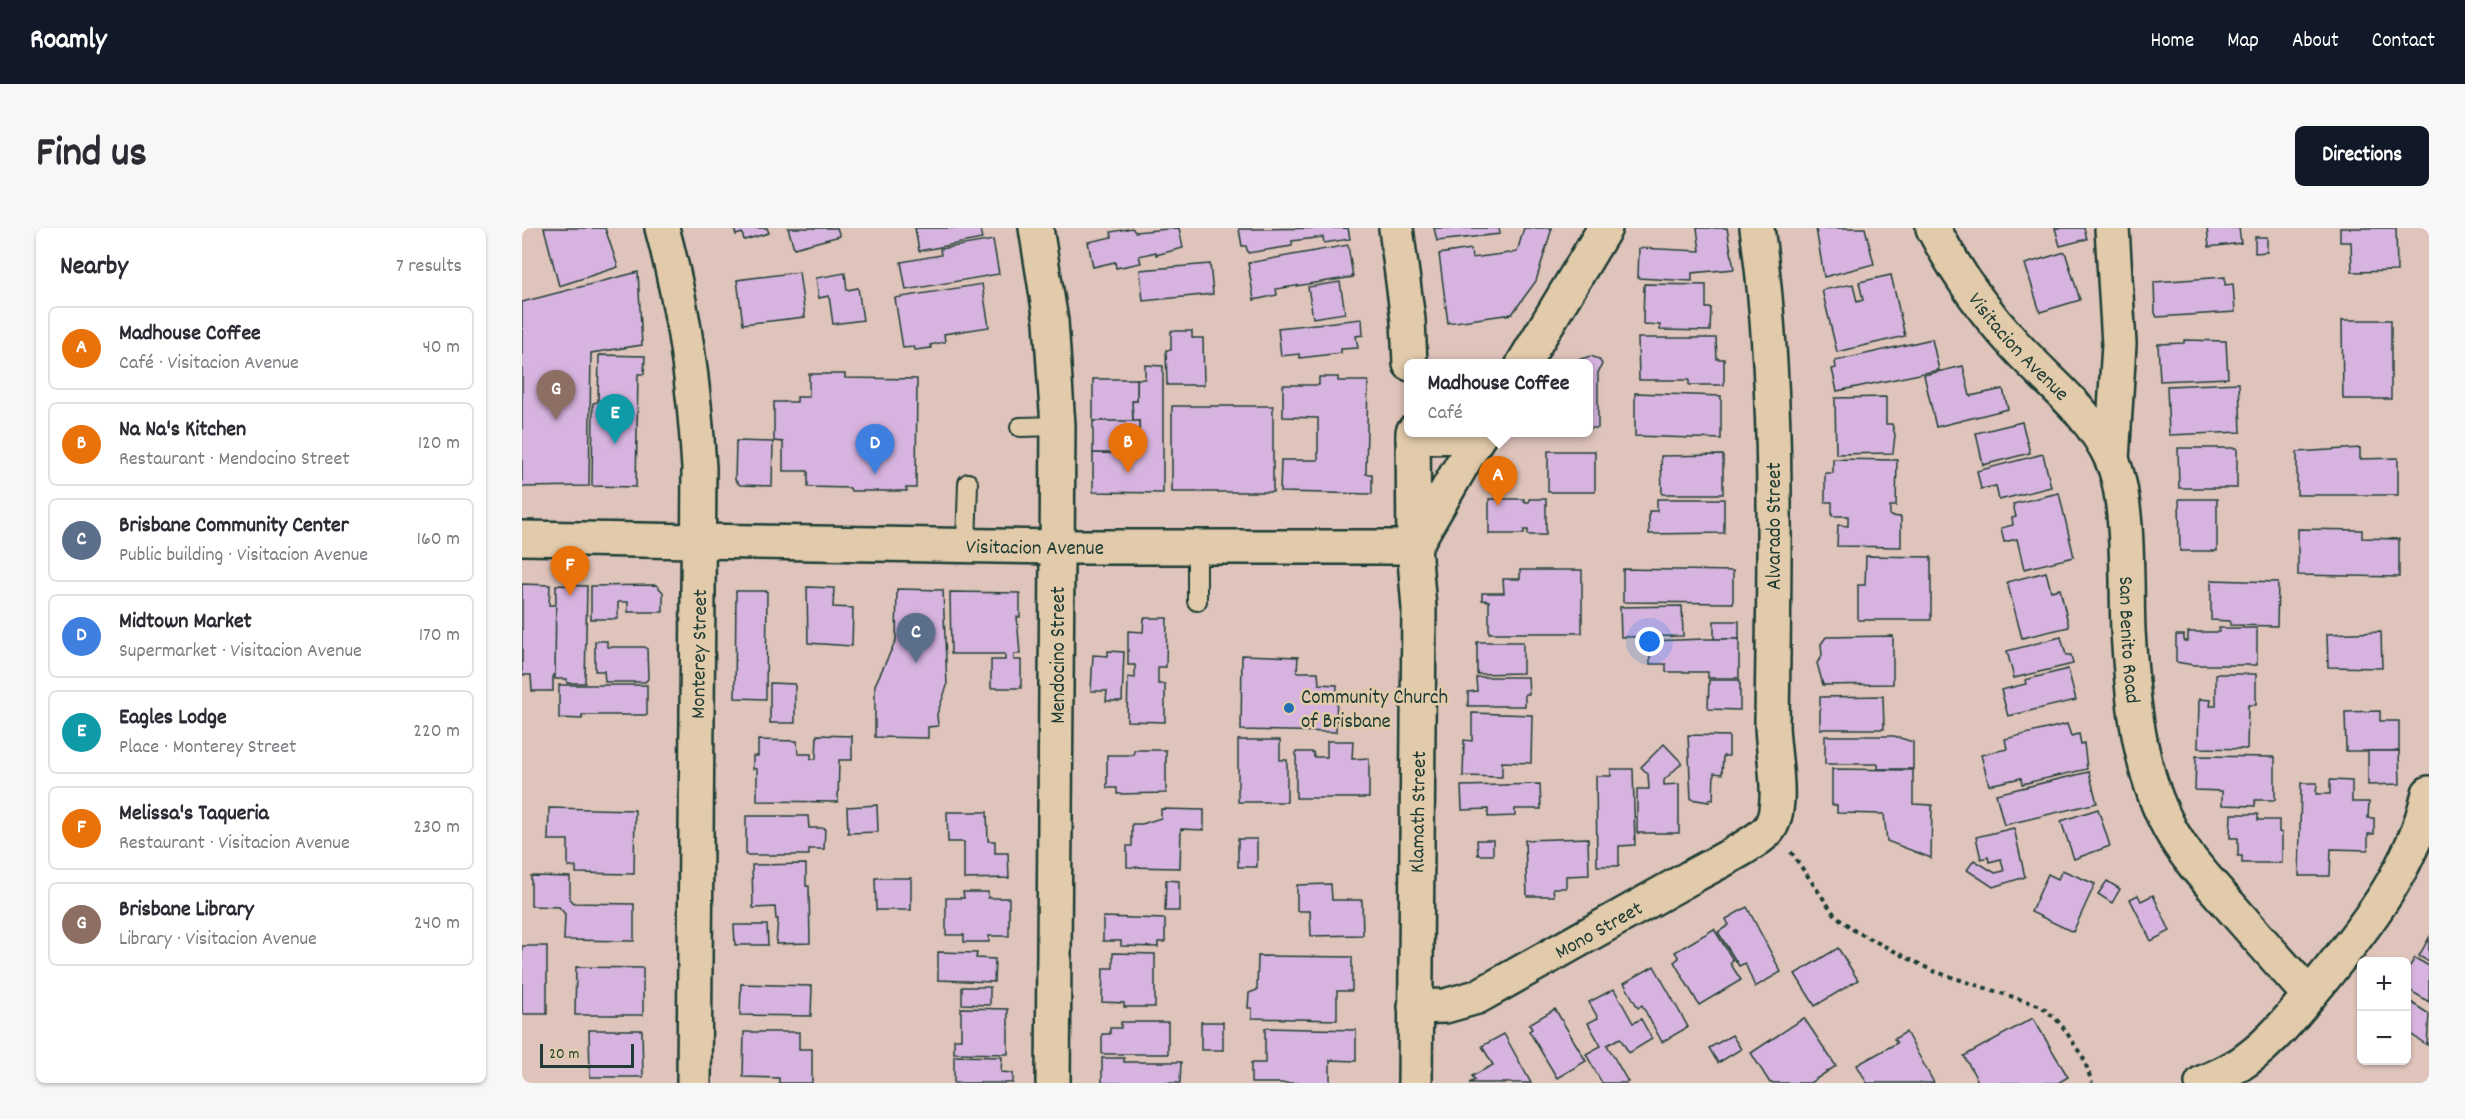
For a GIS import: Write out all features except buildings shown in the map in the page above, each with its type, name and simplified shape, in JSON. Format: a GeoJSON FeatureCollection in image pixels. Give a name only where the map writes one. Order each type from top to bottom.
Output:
{"type":"FeatureCollection","features":[{"type":"Feature","properties":{"kind":"street","name":"Monterey Street"},"geometry":{"type":"LineString","coordinates":[[662,228],[679,292],[694,383],[699,468],[693,1083]]}},
{"type":"Feature","properties":{"kind":"street","name":"Mendocino Street"},"geometry":{"type":"LineString","coordinates":[[1036,228],[1054,341],[1059,426],[1053,1083]]}},
{"type":"Feature","properties":{"kind":"street"},"geometry":{"type":"LineString","coordinates":[[1396,228],[1408,320],[1410,359]]}},
{"type":"Feature","properties":{"kind":"street"},"geometry":{"type":"LineString","coordinates":[[1525,359],[1605,228]]}},
{"type":"Feature","properties":{"kind":"street","name":"Alvarado Street"},"geometry":{"type":"LineString","coordinates":[[1757,228],[1768,324],[1772,399],[1774,524],[1772,749],[1777,798],[1772,824]]}},
{"type":"Feature","properties":{"kind":"street","name":"Visitacion Avenue"},"geometry":{"type":"LineString","coordinates":[[1933,228],[1966,286],[1988,315],[2014,345],[2082,412],[2112,460]]}},
{"type":"Feature","properties":{"kind":"street","name":"San Benito Road"},"geometry":{"type":"LineString","coordinates":[[2112,228],[2119,344],[2112,460],[2121,498],[2126,551],[2134,698],[2152,783],[2169,827],[2195,866],[2309,995]]}},
{"type":"Feature","properties":{"kind":"street","name":"Klamath Street"},"geometry":{"type":"LineString","coordinates":[[1413,437],[1414,548],[1419,608],[1415,1083]]}},
{"type":"Feature","properties":{"kind":"street"},"geometry":{"type":"LineString","coordinates":[[1414,548],[1478,437]]}},
{"type":"Feature","properties":{"kind":"street","name":"Visitacion Avenue"},"geometry":{"type":"LineString","coordinates":[[522,538],[699,538],[1057,547],[1414,548]]}},
{"type":"Feature","properties":{"kind":"street"},"geometry":{"type":"LineString","coordinates":[[2202,1083],[2238,1066],[2260,1049],[2309,995],[2372,917],[2391,889],[2410,851],[2429,793]]}},
{"type":"Feature","properties":{"kind":"street","name":"Mono Street"},"geometry":{"type":"LineString","coordinates":[[1415,1007],[1445,1006],[1477,996],[1720,860],[1761,836],[1772,824]]}},
{"type":"Feature","properties":{"kind":"lane"},"geometry":{"type":"LineString","coordinates":[[1020,427],[1059,426]]}},
{"type":"Feature","properties":{"kind":"lane"},"geometry":{"type":"LineString","coordinates":[[966,544],[968,483]]}},
{"type":"Feature","properties":{"kind":"lane"},"geometry":{"type":"LineString","coordinates":[[1197,548],[1197,601]]}},
{"type":"Feature","properties":{"kind":"path"},"geometry":{"type":"LineString","coordinates":[[1772,824],[1834,914],[1855,931],[1910,962],[2041,1006],[2067,1032],[2084,1059],[2092,1083]]}},
{"type":"Feature","properties":{"kind":"place","name":"Brisbane Library"},"geometry":{"type":"Point","coordinates":[556,420]}},
{"type":"Feature","properties":{"kind":"place","name":"Eagles Lodge"},"geometry":{"type":"Point","coordinates":[615,444]}},
{"type":"Feature","properties":{"kind":"place","name":"Na Na's Kitchen"},"geometry":{"type":"Point","coordinates":[1128,473]}},
{"type":"Feature","properties":{"kind":"place","name":"Midtown Market"},"geometry":{"type":"Point","coordinates":[875,474]}},
{"type":"Feature","properties":{"kind":"place","name":"Madhouse Coffee"},"geometry":{"type":"Point","coordinates":[1498,506]}},
{"type":"Feature","properties":{"kind":"place","name":"Melissa's Taqueria"},"geometry":{"type":"Point","coordinates":[570,596]}},
{"type":"Feature","properties":{"kind":"place","name":"Brisbane Community Center"},"geometry":{"type":"Point","coordinates":[916,663]}},
{"type":"Feature","properties":{"kind":"place","name":"Community Church of Brisbane"},"geometry":{"type":"Point","coordinates":[1289,708]}}]}
